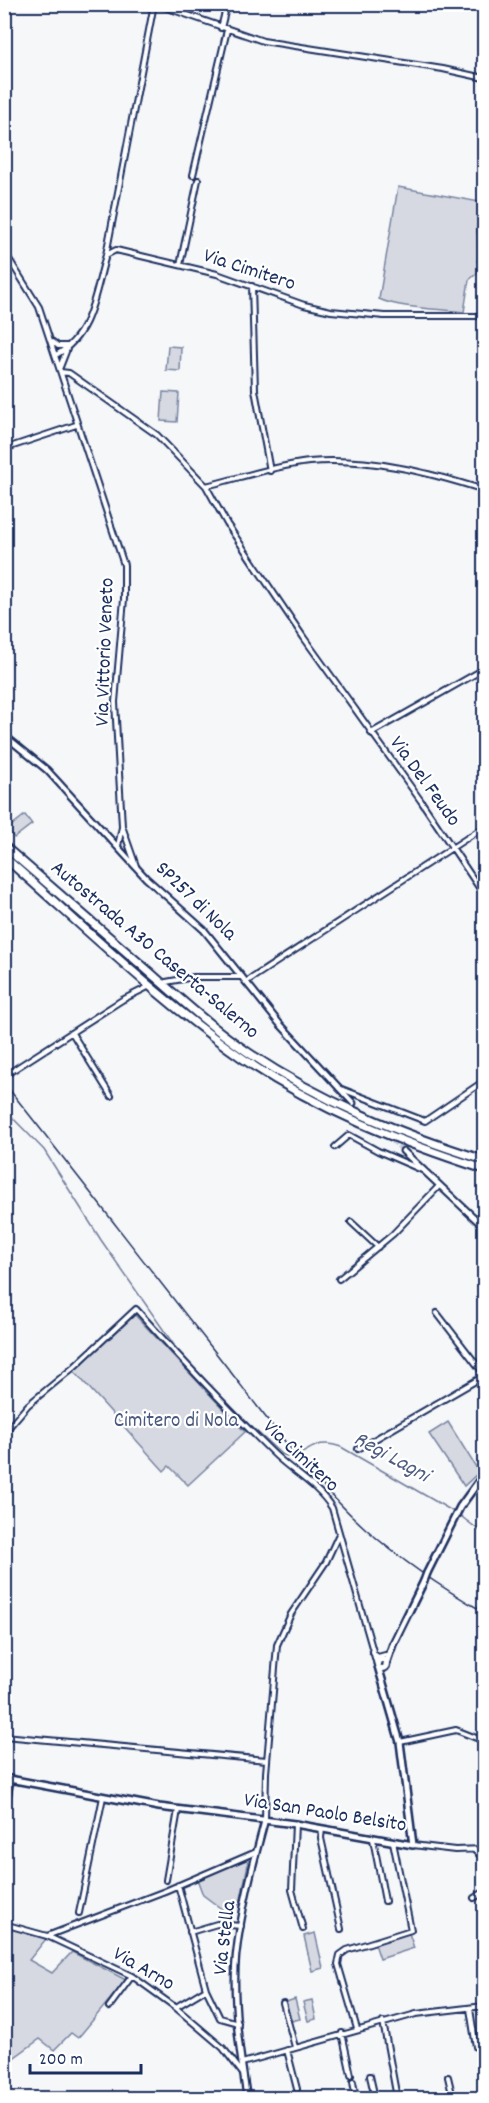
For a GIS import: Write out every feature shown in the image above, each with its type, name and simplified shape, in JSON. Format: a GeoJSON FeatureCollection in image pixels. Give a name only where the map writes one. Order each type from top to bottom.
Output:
{"type":"FeatureCollection","features":[{"type":"Feature","properties":{"kind":"highway","name":"Autostrada A30 Caserta-Salerno"},"geometry":{"type":"LineString","coordinates":[[4,846],[206,1021],[249,1053],[327,1099],[361,1116],[413,1138],[484,1160]]}},
{"type":"Feature","properties":{"kind":"highway","name":"Autostrada A30 Caserta-Salerno"},"geometry":{"type":"LineString","coordinates":[[4,856],[200,1027],[246,1060],[350,1120],[411,1145],[484,1169]]}},
{"type":"Feature","properties":{"kind":"main road"},"geometry":{"type":"LineString","coordinates":[[385,1690],[386,1665],[393,1644],[460,1507],[484,1474]]}},
{"type":"Feature","properties":{"kind":"main road"},"geometry":{"type":"LineString","coordinates":[[378,1664],[393,1644]]}},
{"type":"Feature","properties":{"kind":"main road"},"geometry":{"type":"LineString","coordinates":[[378,1664],[382,1669],[386,1665]]}},
{"type":"Feature","properties":{"kind":"main road"},"geometry":{"type":"LineString","coordinates":[[378,1664],[400,1742],[413,1845]]}},
{"type":"Feature","properties":{"kind":"main road","name":"Via San Paolo Belsito"},"geometry":{"type":"LineString","coordinates":[[8,1778],[159,1808],[295,1824],[413,1845]]}},
{"type":"Feature","properties":{"kind":"street"},"geometry":{"type":"LineString","coordinates":[[56,355],[69,346],[92,310],[106,255],[155,4],[227,30],[297,48],[443,69],[484,78]]}},
{"type":"Feature","properties":{"kind":"street"},"geometry":{"type":"LineString","coordinates":[[221,28],[227,4]]}},
{"type":"Feature","properties":{"kind":"street"},"geometry":{"type":"LineString","coordinates":[[193,175],[227,30]]}},
{"type":"Feature","properties":{"kind":"street"},"geometry":{"type":"LineString","coordinates":[[180,265],[198,180]]}},
{"type":"Feature","properties":{"kind":"street","name":"Via Cimitero"},"geometry":{"type":"LineString","coordinates":[[106,255],[116,250],[180,265],[252,286],[304,305],[331,311],[384,316],[484,316]]}},
{"type":"Feature","properties":{"kind":"street","name":"Via Vittorio Veneto"},"geometry":{"type":"LineString","coordinates":[[4,251],[35,298],[51,339],[76,425],[124,566],[115,702],[122,826],[137,868]]}},
{"type":"Feature","properties":{"kind":"street"},"geometry":{"type":"LineString","coordinates":[[252,286],[255,390],[270,471]]}},
{"type":"Feature","properties":{"kind":"street"},"geometry":{"type":"LineString","coordinates":[[51,339],[58,346],[69,346]]}},
{"type":"Feature","properties":{"kind":"street"},"geometry":{"type":"LineString","coordinates":[[69,346],[60,370],[69,373],[157,435],[206,486],[237,540],[371,733],[484,669]]}},
{"type":"Feature","properties":{"kind":"street"},"geometry":{"type":"LineString","coordinates":[[4,449],[76,425]]}},
{"type":"Feature","properties":{"kind":"street"},"geometry":{"type":"LineString","coordinates":[[206,486],[306,463],[373,462],[484,490]]}},
{"type":"Feature","properties":{"kind":"street","name":"Via Del Feudo"},"geometry":{"type":"LineString","coordinates":[[371,733],[484,895]]}},
{"type":"Feature","properties":{"kind":"street","name":"SP257 di Nola"},"geometry":{"type":"LineString","coordinates":[[4,735],[47,770],[137,868],[204,930],[305,1053],[353,1103]]}},
{"type":"Feature","properties":{"kind":"street"},"geometry":{"type":"LineString","coordinates":[[118,846],[122,826]]}},
{"type":"Feature","properties":{"kind":"street"},"geometry":{"type":"LineString","coordinates":[[246,982],[484,827]]}},
{"type":"Feature","properties":{"kind":"street"},"geometry":{"type":"LineString","coordinates":[[110,837],[116,838],[120,834]]}},
{"type":"Feature","properties":{"kind":"street"},"geometry":{"type":"LineString","coordinates":[[166,982],[194,977],[242,977]]}},
{"type":"Feature","properties":{"kind":"street"},"geometry":{"type":"LineString","coordinates":[[4,1076],[122,1000],[146,988]]}},
{"type":"Feature","properties":{"kind":"street"},"geometry":{"type":"LineString","coordinates":[[72,1033],[111,1096]]}},
{"type":"Feature","properties":{"kind":"street"},"geometry":{"type":"LineString","coordinates":[[339,1088],[425,1121],[484,1081]]}},
{"type":"Feature","properties":{"kind":"street"},"geometry":{"type":"LineString","coordinates":[[335,1147],[349,1135],[378,1151],[423,1170]]}},
{"type":"Feature","properties":{"kind":"street"},"geometry":{"type":"LineString","coordinates":[[404,1151],[484,1227]]}},
{"type":"Feature","properties":{"kind":"street"},"geometry":{"type":"LineString","coordinates":[[339,1279],[378,1246],[440,1185]]}},
{"type":"Feature","properties":{"kind":"street"},"geometry":{"type":"LineString","coordinates":[[351,1222],[378,1246]]}},
{"type":"Feature","properties":{"kind":"street","name":"Via Cimitero"},"geometry":{"type":"LineString","coordinates":[[4,1433],[28,1405],[74,1367],[136,1309],[214,1396],[277,1457],[305,1478],[327,1500],[332,1508],[372,1652],[378,1664]]}},
{"type":"Feature","properties":{"kind":"street"},"geometry":{"type":"LineString","coordinates":[[358,1449],[484,1375],[437,1313]]}},
{"type":"Feature","properties":{"kind":"street"},"geometry":{"type":"LineString","coordinates":[[265,1820],[267,1760],[277,1645],[291,1614],[326,1562],[339,1535]]}},
{"type":"Feature","properties":{"kind":"street"},"geometry":{"type":"LineString","coordinates":[[372,1652],[378,1657],[385,1655]]}},
{"type":"Feature","properties":{"kind":"street"},"geometry":{"type":"LineString","coordinates":[[400,1742],[456,1730],[484,1742]]}},
{"type":"Feature","properties":{"kind":"street"},"geometry":{"type":"LineString","coordinates":[[4,1736],[267,1760]]}},
{"type":"Feature","properties":{"kind":"street"},"geometry":{"type":"LineString","coordinates":[[4,1819],[8,1778]]}},
{"type":"Feature","properties":{"kind":"street"},"geometry":{"type":"LineString","coordinates":[[79,1913],[103,1797]]}},
{"type":"Feature","properties":{"kind":"street"},"geometry":{"type":"LineString","coordinates":[[166,1880],[178,1810]]}},
{"type":"Feature","properties":{"kind":"street","name":"Via Stella"},"geometry":{"type":"LineString","coordinates":[[243,2075],[238,2023],[236,1957],[256,1852],[265,1820]]}},
{"type":"Feature","properties":{"kind":"street"},"geometry":{"type":"LineString","coordinates":[[295,1824],[292,1890],[303,1929]]}},
{"type":"Feature","properties":{"kind":"street"},"geometry":{"type":"LineString","coordinates":[[322,1829],[321,1839],[342,1929]]}},
{"type":"Feature","properties":{"kind":"street"},"geometry":{"type":"LineString","coordinates":[[373,1839],[385,1901]]}},
{"type":"Feature","properties":{"kind":"street"},"geometry":{"type":"LineString","coordinates":[[357,2029],[338,1958],[347,1950],[411,1930],[393,1842]]}},
{"type":"Feature","properties":{"kind":"street","name":"Via San Paolo Belsito"},"geometry":{"type":"LineString","coordinates":[[413,1845],[484,1849]]}},
{"type":"Feature","properties":{"kind":"street"},"geometry":{"type":"LineString","coordinates":[[475,1850],[484,1858]]}},
{"type":"Feature","properties":{"kind":"street"},"geometry":{"type":"LineString","coordinates":[[47,1936],[256,1852]]}},
{"type":"Feature","properties":{"kind":"street"},"geometry":{"type":"LineString","coordinates":[[178,1885],[206,1989],[220,2018],[227,2022],[238,2023]]}},
{"type":"Feature","properties":{"kind":"street"},"geometry":{"type":"LineString","coordinates":[[474,1898],[484,1892]]}},
{"type":"Feature","properties":{"kind":"street","name":"Via Arno"},"geometry":{"type":"LineString","coordinates":[[4,1924],[47,1936],[132,1976],[175,2007],[227,2053],[243,2075]]}},
{"type":"Feature","properties":{"kind":"street"},"geometry":{"type":"LineString","coordinates":[[190,1932],[217,1924],[241,1926]]}},
{"type":"Feature","properties":{"kind":"street"},"geometry":{"type":"LineString","coordinates":[[109,2007],[132,1976]]}},
{"type":"Feature","properties":{"kind":"street"},"geometry":{"type":"LineString","coordinates":[[175,2007],[206,1989]]}},
{"type":"Feature","properties":{"kind":"street"},"geometry":{"type":"LineString","coordinates":[[283,2003],[295,2048]]}},
{"type":"Feature","properties":{"kind":"street"},"geometry":{"type":"LineString","coordinates":[[242,2063],[416,2014],[484,2006]]}},
{"type":"Feature","properties":{"kind":"street"},"geometry":{"type":"LineString","coordinates":[[470,2009],[476,2047]]}},
{"type":"Feature","properties":{"kind":"street"},"geometry":{"type":"LineString","coordinates":[[383,2022],[397,2098]]}},
{"type":"Feature","properties":{"kind":"street"},"geometry":{"type":"LineString","coordinates":[[342,2033],[351,2075]]}},
{"type":"Feature","properties":{"kind":"street"},"geometry":{"type":"LineString","coordinates":[[287,2050],[297,2089]]}},
{"type":"Feature","properties":{"kind":"street"},"geometry":{"type":"LineString","coordinates":[[243,2075],[247,2098]]}},
{"type":"Feature","properties":{"kind":"street"},"geometry":{"type":"LineString","coordinates":[[370,2076],[375,2098]]}},
{"type":"Feature","properties":{"kind":"street"},"geometry":{"type":"LineString","coordinates":[[448,2077],[453,2098]]}},
{"type":"Feature","properties":{"kind":"street"},"geometry":{"type":"LineString","coordinates":[[352,2082],[356,2098]]}},
{"type":"Feature","properties":{"kind":"green space"},"geometry":{"type":"Polygon","coordinates":[[[398,187],[480,202],[477,231],[480,254],[477,261],[482,269],[469,280],[464,312],[408,306],[379,299],[398,187]]]}},
{"type":"Feature","properties":{"kind":"green space"},"geometry":{"type":"Polygon","coordinates":[[[168,346],[181,347],[180,371],[166,370],[168,346]]]}},
{"type":"Feature","properties":{"kind":"green space"},"geometry":{"type":"Polygon","coordinates":[[[163,392],[179,393],[177,422],[161,421],[163,392]]]}},
{"type":"Feature","properties":{"kind":"green space"},"geometry":{"type":"Polygon","coordinates":[[[25,815],[32,824],[14,838],[7,829],[25,815]]]}},
{"type":"Feature","properties":{"kind":"green space","name":"Cimitero di Nola"},"geometry":{"type":"Polygon","coordinates":[[[135,1315],[245,1432],[188,1485],[169,1466],[164,1471],[74,1371],[135,1315]]]}},
{"type":"Feature","properties":{"kind":"green space"},"geometry":{"type":"Polygon","coordinates":[[[448,1422],[479,1472],[464,1486],[429,1434],[448,1422]]]}},
{"type":"Feature","properties":{"kind":"green space"},"geometry":{"type":"Polygon","coordinates":[[[249,1859],[240,1904],[223,1910],[203,1895],[197,1879],[249,1859]]]}},
{"type":"Feature","properties":{"kind":"green space"},"geometry":{"type":"Polygon","coordinates":[[[5,1926],[46,1939],[29,1960],[52,1973],[72,1952],[126,1980],[78,2038],[71,2033],[54,2050],[40,2039],[5,2064],[5,1926]]]}},
{"type":"Feature","properties":{"kind":"green space"},"geometry":{"type":"Polygon","coordinates":[[[315,1933],[323,1968],[312,1971],[304,1936],[315,1933]]]}},
{"type":"Feature","properties":{"kind":"green space"},"geometry":{"type":"Polygon","coordinates":[[[409,1933],[414,1948],[380,1959],[375,1944],[409,1933]]]}},
{"type":"Feature","properties":{"kind":"green space"},"geometry":{"type":"Polygon","coordinates":[[[295,1999],[300,2019],[291,2021],[286,2002],[295,1999]]]}},
{"type":"Feature","properties":{"kind":"green space"},"geometry":{"type":"Polygon","coordinates":[[[312,2000],[316,2019],[308,2021],[303,2002],[312,2000]]]}},
{"type":"Feature","properties":{"kind":"waterway"},"geometry":{"type":"LineString","coordinates":[[4,1109],[44,1150],[101,1240],[174,1345]]}},
{"type":"Feature","properties":{"kind":"waterway","name":"Regi Lagni"},"geometry":{"type":"LineString","coordinates":[[251,1426],[281,1454],[290,1457],[318,1445],[332,1444],[341,1447],[454,1512]]}},
{"type":"Feature","properties":{"kind":"waterway","name":"Regi Lagni"},"geometry":{"type":"LineString","coordinates":[[458,1514],[484,1534]]}},
{"type":"Feature","properties":{"kind":"tunnel"},"geometry":{"type":"LineString","coordinates":[[353,1103],[365,1114]]}},
{"type":"Feature","properties":{"kind":"tunnel"},"geometry":{"type":"LineString","coordinates":[[388,1137],[403,1151]]}},
{"type":"Feature","properties":{"kind":"railway"},"geometry":{"type":"LineString","coordinates":[[4,1083],[264,1415],[323,1486],[394,1553],[438,1584],[484,1612]]}}]}
